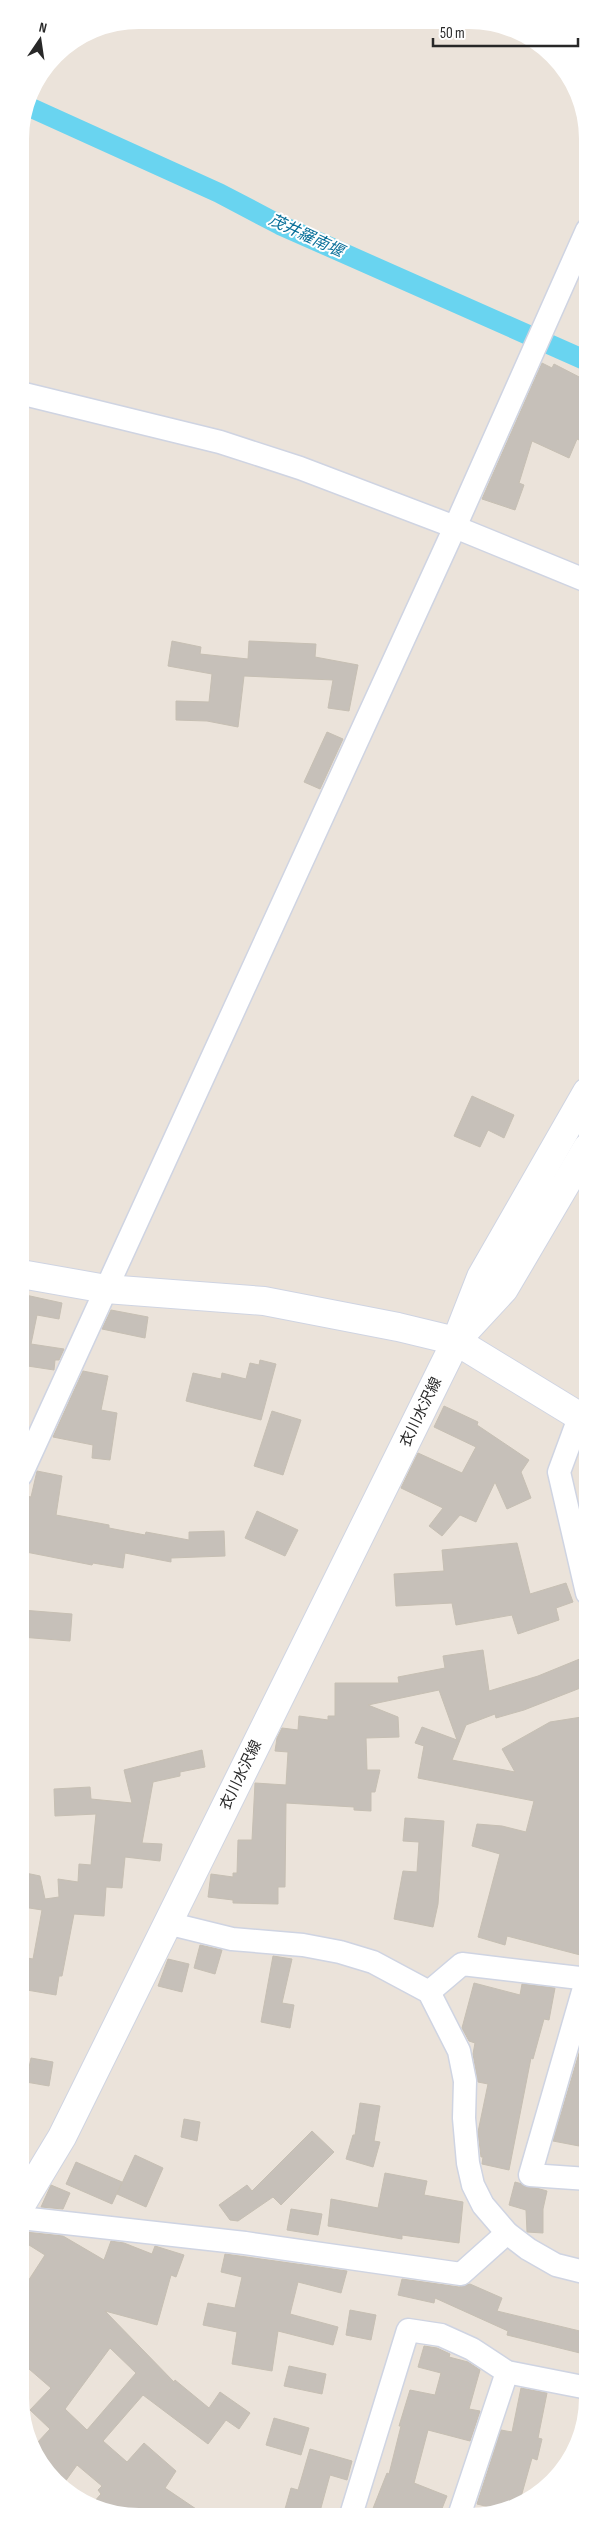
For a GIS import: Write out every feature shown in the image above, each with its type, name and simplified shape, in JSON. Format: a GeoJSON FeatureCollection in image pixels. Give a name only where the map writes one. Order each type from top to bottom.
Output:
{"type":"FeatureCollection","features":[{"type":"Feature","properties":{"kind":"main road","name":"衣川水沢線"},"geometry":{"type":"LineString","coordinates":[[29,2192],[62,2137],[166,1923],[456,1342],[481,1277],[579,1106]]}},
{"type":"Feature","properties":{"kind":"main road","name":"衣川水沢線"},"geometry":{"type":"LineString","coordinates":[[456,1342],[504,1289],[579,1162]]}},
{"type":"Feature","properties":{"kind":"main road"},"geometry":{"type":"LineString","coordinates":[[29,1275],[106,1289],[264,1301],[398,1327],[456,1342],[579,1415]]}},
{"type":"Feature","properties":{"kind":"street"},"geometry":{"type":"LineString","coordinates":[[29,1457],[455,527],[532,349],[579,247]]}},
{"type":"Feature","properties":{"kind":"street"},"geometry":{"type":"LineString","coordinates":[[29,395],[220,442],[300,468],[455,527],[579,578]]}},
{"type":"Feature","properties":{"kind":"street"},"geometry":{"type":"LineString","coordinates":[[579,1429],[559,1472],[579,1555]]}},
{"type":"Feature","properties":{"kind":"street"},"geometry":{"type":"LineString","coordinates":[[166,1923],[232,1939],[303,1945],[340,1952],[373,1962],[429,1992],[459,2051],[465,2081],[464,2118],[468,2163],[473,2185],[483,2205],[507,2233],[528,2249],[556,2264],[579,2270]]}},
{"type":"Feature","properties":{"kind":"street"},"geometry":{"type":"LineString","coordinates":[[429,1992],[462,1964],[579,1976]]}},
{"type":"Feature","properties":{"kind":"street"},"geometry":{"type":"LineString","coordinates":[[579,2005],[530,2175],[579,2178]]}},
{"type":"Feature","properties":{"kind":"street"},"geometry":{"type":"LineString","coordinates":[[29,2219],[245,2243],[461,2274],[507,2233]]}},
{"type":"Feature","properties":{"kind":"street"},"geometry":{"type":"LineString","coordinates":[[353,2508],[408,2330],[440,2335],[472,2349],[507,2372],[579,2386]]}},
{"type":"Feature","properties":{"kind":"street"},"geometry":{"type":"LineString","coordinates":[[462,2508],[507,2372]]}},
{"type":"Feature","properties":{"kind":"building"},"geometry":{"type":"Polygon","coordinates":[[[542,363],[552,368],[554,364],[579,377],[579,440],[577,439],[569,458],[532,441],[519,483],[524,485],[515,510],[482,499],[542,363]]]}},
{"type":"Feature","properties":{"kind":"building"},"geometry":{"type":"Polygon","coordinates":[[[172,641],[201,647],[200,654],[248,659],[249,641],[316,644],[315,657],[358,665],[349,711],[328,708],[333,680],[244,676],[238,727],[207,721],[176,720],[176,701],[209,702],[212,674],[168,666],[172,641]]]}},
{"type":"Feature","properties":{"kind":"building"},"geometry":{"type":"Polygon","coordinates":[[[327,732],[343,739],[320,789],[304,782],[327,732]]]}},
{"type":"Feature","properties":{"kind":"building"},"geometry":{"type":"Polygon","coordinates":[[[472,1096],[514,1115],[504,1138],[488,1130],[480,1147],[454,1136],[472,1096]]]}},
{"type":"Feature","properties":{"kind":"building"},"geometry":{"type":"Polygon","coordinates":[[[29,1296],[62,1303],[59,1319],[37,1315],[31,1344],[64,1349],[59,1360],[55,1360],[54,1370],[29,1366],[29,1296]]]}},
{"type":"Feature","properties":{"kind":"building"},"geometry":{"type":"Polygon","coordinates":[[[111,1310],[148,1317],[145,1338],[102,1329],[111,1310]]]}},
{"type":"Feature","properties":{"kind":"building"},"geometry":{"type":"Polygon","coordinates":[[[260,1360],[276,1364],[261,1420],[186,1401],[193,1373],[221,1379],[222,1373],[246,1379],[250,1363],[259,1365],[260,1360]]]}},
{"type":"Feature","properties":{"kind":"building"},"geometry":{"type":"Polygon","coordinates":[[[83,1371],[108,1376],[101,1410],[117,1413],[110,1460],[92,1458],[93,1445],[53,1437],[83,1371]]]}},
{"type":"Feature","properties":{"kind":"building"},"geometry":{"type":"Polygon","coordinates":[[[444,1406],[478,1422],[477,1425],[529,1460],[521,1472],[531,1498],[507,1509],[495,1482],[476,1522],[460,1515],[442,1536],[429,1526],[443,1508],[401,1488],[418,1453],[462,1473],[476,1447],[434,1427],[444,1406]]]}},
{"type":"Feature","properties":{"kind":"building"},"geometry":{"type":"Polygon","coordinates":[[[272,1411],[301,1420],[283,1475],[254,1466],[272,1411]]]}},
{"type":"Feature","properties":{"kind":"building"},"geometry":{"type":"Polygon","coordinates":[[[37,1471],[62,1476],[56,1515],[109,1525],[109,1528],[145,1535],[146,1532],[189,1540],[189,1532],[224,1531],[225,1556],[171,1558],[171,1562],[125,1553],[123,1568],[93,1563],[92,1565],[29,1553],[29,1497],[31,1497],[37,1471]]]}},
{"type":"Feature","properties":{"kind":"building"},"geometry":{"type":"Polygon","coordinates":[[[257,1511],[298,1530],[285,1556],[245,1538],[257,1511]]]}},
{"type":"Feature","properties":{"kind":"building"},"geometry":{"type":"Polygon","coordinates":[[[517,1543],[530,1594],[566,1583],[573,1602],[556,1608],[559,1620],[518,1634],[512,1615],[456,1625],[452,1603],[396,1606],[394,1574],[444,1571],[442,1550],[517,1543]]]}},
{"type":"Feature","properties":{"kind":"building"},"geometry":{"type":"Polygon","coordinates":[[[29,1611],[72,1614],[70,1641],[29,1638],[29,1611]]]}},
{"type":"Feature","properties":{"kind":"building"},"geometry":{"type":"Polygon","coordinates":[[[483,1650],[489,1691],[538,1676],[579,1659],[579,1689],[524,1710],[496,1718],[495,1714],[466,1725],[452,1760],[515,1772],[502,1749],[550,1722],[579,1717],[579,1955],[507,1936],[505,1945],[478,1937],[500,1854],[472,1846],[477,1824],[502,1826],[526,1832],[534,1801],[418,1778],[424,1746],[415,1743],[422,1727],[457,1740],[439,1690],[368,1705],[398,1717],[399,1737],[366,1738],[367,1770],[380,1770],[375,1792],[371,1792],[371,1811],[354,1810],[354,1807],[286,1803],[285,1887],[278,1887],[278,1904],[233,1903],[233,1900],[208,1897],[211,1874],[233,1877],[233,1873],[237,1873],[238,1840],[252,1840],[255,1783],[286,1785],[288,1752],[275,1751],[277,1738],[282,1728],[298,1730],[299,1716],[328,1720],[328,1716],[335,1716],[335,1683],[399,1683],[398,1677],[445,1668],[443,1656],[483,1650]]]}},
{"type":"Feature","properties":{"kind":"building"},"geometry":{"type":"Polygon","coordinates":[[[202,1750],[205,1767],[180,1772],[180,1776],[153,1782],[142,1843],[162,1844],[160,1861],[125,1857],[122,1888],[106,1887],[104,1916],[74,1914],[62,1976],[59,1976],[56,1995],[29,1990],[29,1958],[33,1959],[42,1910],[29,1908],[29,1874],[40,1876],[45,1899],[59,1897],[58,1879],[78,1882],[79,1864],[91,1865],[96,1814],[55,1816],[54,1789],[90,1787],[91,1799],[132,1803],[124,1770],[202,1750]]]}},
{"type":"Feature","properties":{"kind":"building"},"geometry":{"type":"Polygon","coordinates":[[[405,1818],[444,1821],[438,1904],[433,1927],[394,1919],[403,1871],[417,1872],[419,1842],[403,1841],[405,1818]]]}},
{"type":"Feature","properties":{"kind":"building"},"geometry":{"type":"Polygon","coordinates":[[[200,1945],[222,1950],[215,1974],[194,1968],[200,1945]]]}},
{"type":"Feature","properties":{"kind":"building"},"geometry":{"type":"Polygon","coordinates":[[[273,1956],[292,1959],[282,2003],[294,2005],[290,2028],[261,2022],[273,1956]]]}},
{"type":"Feature","properties":{"kind":"building"},"geometry":{"type":"Polygon","coordinates":[[[168,1959],[189,1964],[182,1992],[158,1986],[168,1959]]]}},
{"type":"Feature","properties":{"kind":"building"},"geometry":{"type":"Polygon","coordinates":[[[474,1983],[520,1995],[522,1984],[555,1988],[549,2020],[544,2019],[533,2059],[531,2058],[509,2170],[482,2164],[483,2157],[481,2157],[478,2132],[488,2084],[478,2082],[473,2054],[475,2043],[469,2041],[462,2028],[474,1983]]]}},
{"type":"Feature","properties":{"kind":"building"},"geometry":{"type":"Polygon","coordinates":[[[579,2053],[579,2146],[553,2141],[579,2053]]]}},
{"type":"Feature","properties":{"kind":"building"},"geometry":{"type":"Polygon","coordinates":[[[31,2058],[53,2062],[49,2086],[29,2083],[31,2058]]]}},
{"type":"Feature","properties":{"kind":"building"},"geometry":{"type":"Polygon","coordinates":[[[360,2103],[380,2106],[374,2141],[380,2142],[373,2167],[346,2159],[353,2135],[355,2135],[360,2103]]]}},
{"type":"Feature","properties":{"kind":"building"},"geometry":{"type":"Polygon","coordinates":[[[184,2119],[200,2122],[197,2141],[181,2137],[184,2119]]]}},
{"type":"Feature","properties":{"kind":"building"},"geometry":{"type":"Polygon","coordinates":[[[312,2131],[334,2152],[281,2205],[273,2197],[238,2221],[230,2220],[219,2205],[247,2185],[252,2191],[312,2131]]]}},
{"type":"Feature","properties":{"kind":"building"},"geometry":{"type":"Polygon","coordinates":[[[135,2155],[163,2168],[146,2207],[117,2194],[135,2155]]]}},
{"type":"Feature","properties":{"kind":"building"},"geometry":{"type":"Polygon","coordinates":[[[76,2162],[122,2182],[112,2204],[66,2184],[76,2162]]]}},
{"type":"Feature","properties":{"kind":"building"},"geometry":{"type":"Polygon","coordinates":[[[385,2173],[427,2181],[424,2195],[463,2202],[459,2243],[402,2235],[402,2239],[328,2226],[331,2199],[378,2208],[385,2173]]]}},
{"type":"Feature","properties":{"kind":"building"},"geometry":{"type":"Polygon","coordinates":[[[515,2182],[547,2191],[543,2209],[543,2233],[527,2232],[526,2210],[509,2205],[515,2182]]]}},
{"type":"Feature","properties":{"kind":"building"},"geometry":{"type":"Polygon","coordinates":[[[51,2185],[70,2193],[63,2209],[41,2207],[51,2185]]]}},
{"type":"Feature","properties":{"kind":"building"},"geometry":{"type":"Polygon","coordinates":[[[291,2209],[322,2214],[318,2235],[287,2230],[291,2209]]]}},
{"type":"Feature","properties":{"kind":"building"},"geometry":{"type":"Polygon","coordinates":[[[29,2232],[63,2236],[104,2260],[111,2241],[124,2243],[152,2254],[155,2246],[184,2255],[176,2277],[171,2275],[157,2325],[105,2311],[174,2382],[175,2380],[209,2408],[220,2392],[250,2413],[239,2429],[226,2420],[208,2444],[143,2395],[103,2441],[127,2462],[144,2443],[176,2471],[165,2488],[195,2508],[132,2508],[103,2502],[96,2499],[101,2494],[98,2490],[102,2486],[77,2465],[66,2480],[47,2459],[38,2442],[50,2429],[30,2410],[51,2388],[29,2369],[29,2280],[45,2255],[29,2245],[29,2232]],[[110,2348],[65,2409],[87,2430],[136,2373],[110,2348]]]}},
{"type":"Feature","properties":{"kind":"building"},"geometry":{"type":"Polygon","coordinates":[[[225,2254],[347,2271],[341,2293],[298,2282],[290,2314],[338,2327],[333,2345],[278,2331],[272,2371],[232,2364],[237,2332],[203,2325],[208,2303],[235,2308],[242,2277],[221,2272],[225,2254]]]}},
{"type":"Feature","properties":{"kind":"building"},"geometry":{"type":"Polygon","coordinates":[[[402,2279],[459,2287],[470,2284],[502,2298],[497,2311],[579,2331],[579,2353],[507,2335],[508,2331],[435,2298],[434,2303],[398,2295],[402,2279]]]}},
{"type":"Feature","properties":{"kind":"building"},"geometry":{"type":"Polygon","coordinates":[[[350,2310],[376,2315],[371,2340],[346,2335],[350,2310]]]}},
{"type":"Feature","properties":{"kind":"building"},"geometry":{"type":"Polygon","coordinates":[[[424,2346],[437,2348],[450,2354],[449,2357],[468,2362],[480,2370],[469,2409],[480,2411],[470,2441],[428,2430],[414,2483],[447,2496],[442,2508],[373,2508],[387,2473],[389,2474],[401,2426],[399,2426],[410,2390],[435,2395],[441,2373],[418,2367],[424,2346]]]}},
{"type":"Feature","properties":{"kind":"building"},"geometry":{"type":"Polygon","coordinates":[[[289,2366],[326,2374],[322,2394],[284,2386],[289,2366]]]}},
{"type":"Feature","properties":{"kind":"building"},"geometry":{"type":"Polygon","coordinates":[[[521,2388],[547,2393],[538,2438],[542,2439],[537,2460],[532,2458],[522,2495],[505,2502],[487,2506],[477,2504],[501,2430],[512,2432],[521,2388]]]}},
{"type":"Feature","properties":{"kind":"building"},"geometry":{"type":"Polygon","coordinates":[[[274,2418],[309,2428],[301,2455],[266,2445],[274,2418]]]}},
{"type":"Feature","properties":{"kind":"building"},"geometry":{"type":"Polygon","coordinates":[[[310,2449],[352,2461],[347,2480],[330,2475],[321,2508],[285,2508],[291,2488],[298,2490],[310,2449]]]}},
{"type":"Feature","properties":{"kind":"waterway","name":"茂井羅南堰"},"geometry":{"type":"LineString","coordinates":[[33,109],[219,193],[280,225],[579,357]]}}]}
